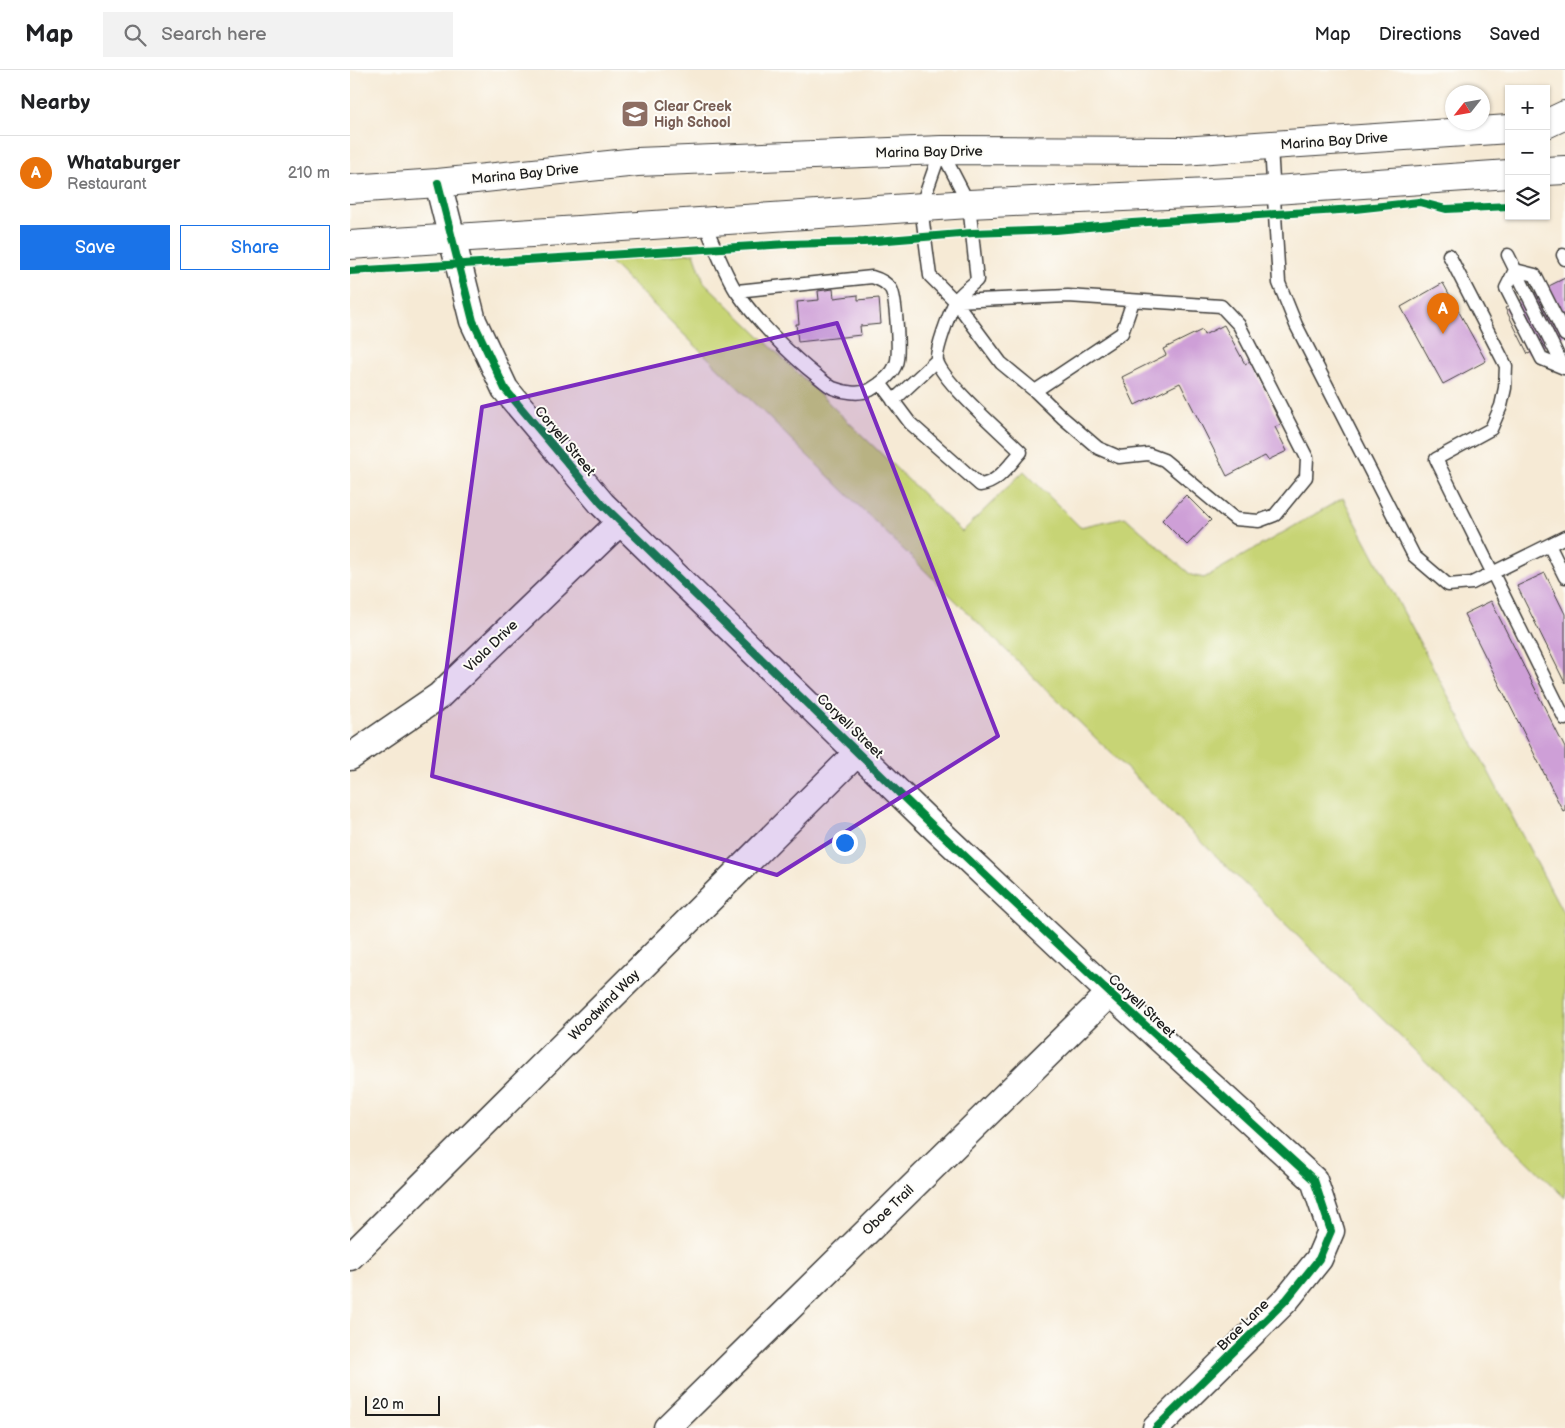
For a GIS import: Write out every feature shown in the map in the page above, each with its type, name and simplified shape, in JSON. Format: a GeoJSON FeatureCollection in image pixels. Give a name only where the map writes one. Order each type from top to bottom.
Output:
{"type":"FeatureCollection","features":[{"type":"Feature","properties":{"kind":"main road"},"geometry":{"type":"LineString","coordinates":[[1550,123],[1565,115]]}},
{"type":"Feature","properties":{"kind":"main road"},"geometry":{"type":"LineString","coordinates":[[1550,125],[1565,126]]}},
{"type":"Feature","properties":{"kind":"main road","name":"Marina Bay Drive"},"geometry":{"type":"LineString","coordinates":[[350,190],[438,183],[637,162],[941,150],[1182,151],[1505,129]]}},
{"type":"Feature","properties":{"kind":"main road"},"geometry":{"type":"LineString","coordinates":[[1550,172],[1565,170]]}},
{"type":"Feature","properties":{"kind":"main road"},"geometry":{"type":"LineString","coordinates":[[350,245],[969,204],[1275,190],[1505,174]]}},
{"type":"Feature","properties":{"kind":"street","name":"Coryell Street"},"geometry":{"type":"LineString","coordinates":[[438,183],[473,321],[505,389],[602,504],[932,825],[1110,993],[1314,1180],[1330,1229]]}},
{"type":"Feature","properties":{"kind":"street","name":"Viola Drive"},"geometry":{"type":"LineString","coordinates":[[350,757],[439,696],[620,522]]}},
{"type":"Feature","properties":{"kind":"street","name":"Woodwind Way"},"geometry":{"type":"LineString","coordinates":[[350,1257],[858,752]]}},
{"type":"Feature","properties":{"kind":"street","name":"Oboe Trail"},"geometry":{"type":"LineString","coordinates":[[667,1428],[1110,993]]}},
{"type":"Feature","properties":{"kind":"street","name":"Brae Lane"},"geometry":{"type":"LineString","coordinates":[[1156,1428],[1286,1299],[1319,1259],[1331,1231],[1330,1229]]}},
{"type":"Feature","properties":{"kind":"lane"},"geometry":{"type":"LineString","coordinates":[[1271,146],[1279,283],[1296,325],[1414,556],[1448,585],[1472,583],[1565,537]]}},
{"type":"Feature","properties":{"kind":"lane"},"geometry":{"type":"LineString","coordinates":[[880,383],[910,423],[980,485],[989,484],[997,478],[1021,452],[953,385],[937,360],[938,348],[955,301],[977,280],[969,204],[941,150]]}},
{"type":"Feature","properties":{"kind":"lane"},"geometry":{"type":"LineString","coordinates":[[941,150],[921,207],[930,276],[955,301],[1001,363],[1098,448],[1119,457],[1148,454],[1164,460],[1235,519],[1259,521],[1275,515],[1306,477],[1307,458],[1239,325],[1221,306],[1068,296],[955,301]]}},
{"type":"Feature","properties":{"kind":"lane"},"geometry":{"type":"LineString","coordinates":[[704,222],[723,266],[737,291],[762,324],[807,368],[832,387],[848,392],[868,391],[892,372],[897,362],[898,346],[894,298],[892,290],[880,280],[872,278],[737,291]]}},
{"type":"Feature","properties":{"kind":"lane"},"geometry":{"type":"LineString","coordinates":[[1449,255],[1506,366],[1505,388],[1501,406],[1491,429],[1436,459],[1565,720]]}},
{"type":"Feature","properties":{"kind":"lane"},"geometry":{"type":"LineString","coordinates":[[1508,255],[1515,270]]}},
{"type":"Feature","properties":{"kind":"lane"},"geometry":{"type":"LineString","coordinates":[[1515,270],[1535,275],[1565,335]]}},
{"type":"Feature","properties":{"kind":"lane"},"geometry":{"type":"LineString","coordinates":[[1515,270],[1506,288],[1542,360],[1564,366]]}},
{"type":"Feature","properties":{"kind":"lane"},"geometry":{"type":"LineString","coordinates":[[1035,391],[1122,332],[1133,301]]}},
{"type":"Feature","properties":{"kind":"lane"},"geometry":{"type":"LineString","coordinates":[[893,401],[937,360]]}},
{"type":"Feature","properties":{"kind":"lane"},"geometry":{"type":"LineString","coordinates":[[1549,545],[1565,576]]}},
{"type":"Feature","properties":{"kind":"highlighted area"},"geometry":{"type":"Polygon","coordinates":[[[837,323],[998,736],[777,875],[432,776],[482,407],[837,323]]]}},
{"type":"Feature","properties":{"kind":"green space"},"geometry":{"type":"Polygon","coordinates":[[[694,253],[704,282],[962,532],[1024,471],[1080,527],[1125,517],[1191,575],[1204,578],[1343,498],[1565,916],[1565,1198],[609,261],[694,253]]]}},
{"type":"Feature","properties":{"kind":"building"},"geometry":{"type":"Polygon","coordinates":[[[1565,278],[1565,336],[1528,354],[1505,308],[1565,278]]]}},
{"type":"Feature","properties":{"kind":"building"},"geometry":{"type":"Polygon","coordinates":[[[1443,283],[1486,361],[1443,384],[1401,307],[1443,283]]]}},
{"type":"Feature","properties":{"kind":"building"},"geometry":{"type":"Polygon","coordinates":[[[833,289],[834,298],[858,295],[858,300],[879,298],[881,324],[860,326],[861,335],[798,342],[796,324],[799,324],[797,302],[819,300],[818,291],[833,289]]]}},
{"type":"Feature","properties":{"kind":"building"},"geometry":{"type":"Polygon","coordinates":[[[1224,325],[1245,364],[1250,361],[1281,424],[1275,427],[1287,451],[1268,460],[1265,456],[1227,476],[1180,383],[1135,405],[1122,377],[1166,355],[1163,349],[1202,330],[1204,335],[1224,325]]]}},
{"type":"Feature","properties":{"kind":"building"},"geometry":{"type":"Polygon","coordinates":[[[1186,495],[1211,520],[1187,545],[1162,520],[1186,495]]]}},
{"type":"Feature","properties":{"kind":"building"},"geometry":{"type":"Polygon","coordinates":[[[1545,573],[1565,614],[1565,683],[1517,586],[1545,573]]]}},
{"type":"Feature","properties":{"kind":"building"},"geometry":{"type":"Polygon","coordinates":[[[1491,601],[1565,748],[1565,810],[1563,811],[1464,614],[1491,601]]]}},
{"type":"Feature","properties":{"kind":"cycle path"},"geometry":{"type":"LineString","coordinates":[[438,183],[473,321],[505,389],[602,504],[932,825],[1110,993],[1314,1180],[1331,1231],[1319,1259],[1287,1299],[1156,1428]]}},
{"type":"Feature","properties":{"kind":"cycle path"},"geometry":{"type":"LineString","coordinates":[[350,271],[787,244],[864,242],[972,233],[1056,230],[1132,223],[1355,209],[1419,202],[1446,209],[1505,206]]}},
{"type":"Feature","properties":{"kind":"place","name":"Clear Creek High School"},"geometry":{"type":"Point","coordinates":[635,114]}},
{"type":"Feature","properties":{"kind":"place","name":"Whataburger"},"geometry":{"type":"Point","coordinates":[1443,334]}}]}
